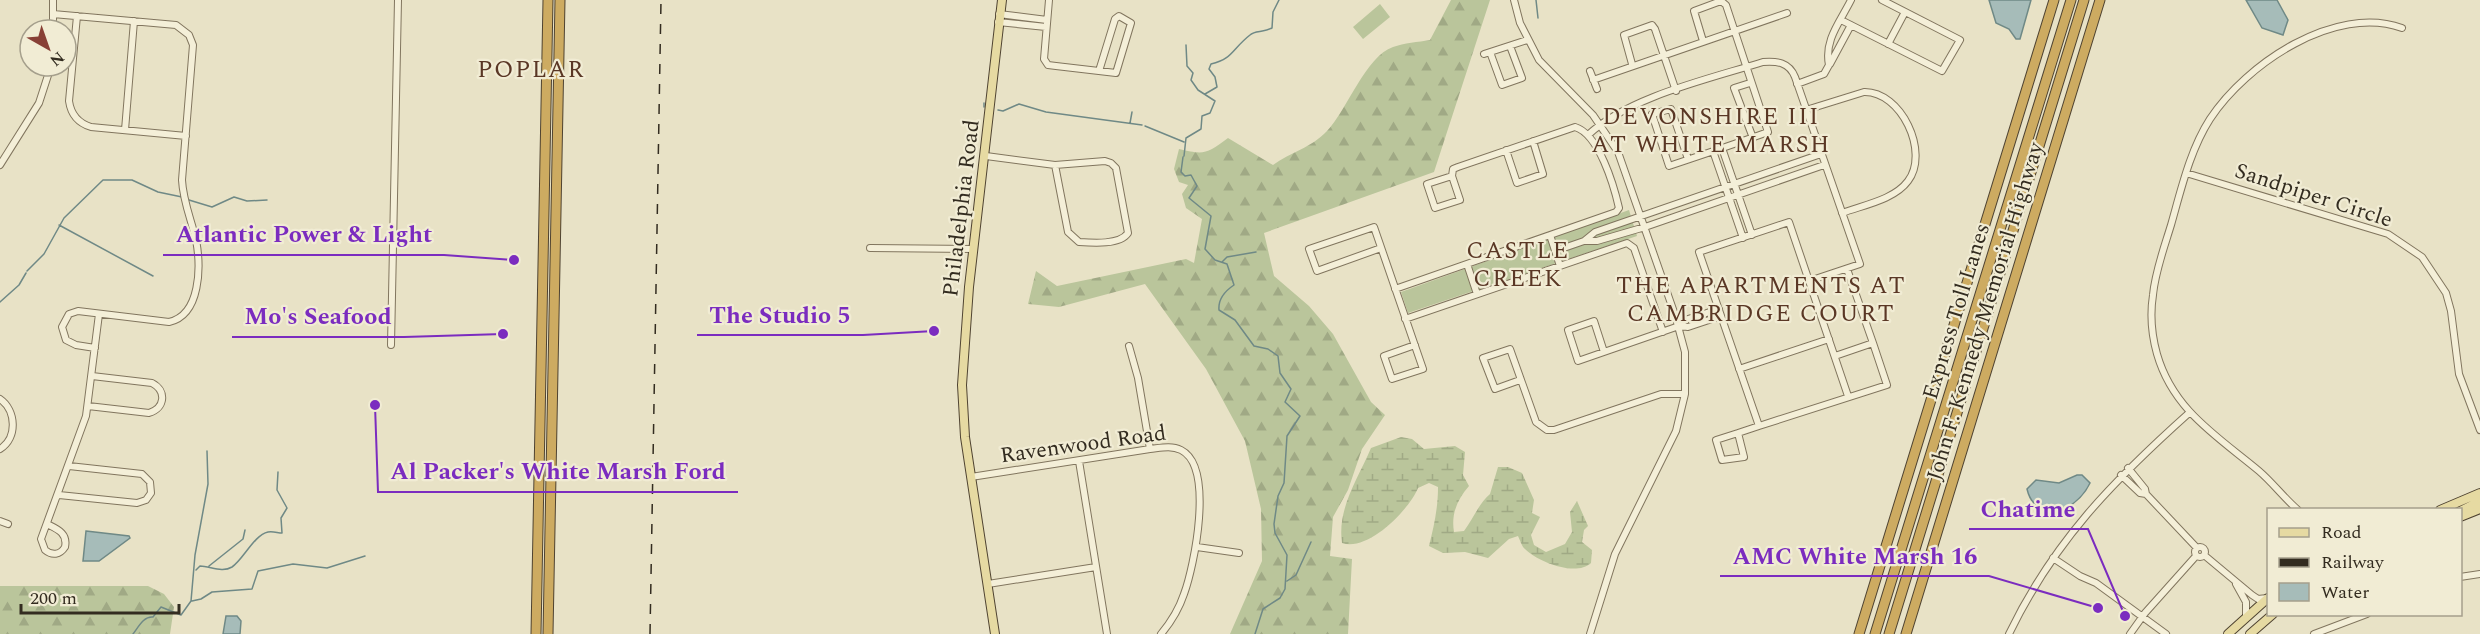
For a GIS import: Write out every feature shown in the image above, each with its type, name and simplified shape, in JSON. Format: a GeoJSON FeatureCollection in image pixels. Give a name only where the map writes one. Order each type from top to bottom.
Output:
{"type":"FeatureCollection","features":[{"type":"Feature","properties":{"kind":"highway"},"geometry":{"type":"LineString","coordinates":[[536,634],[548,0]]}},
{"type":"Feature","properties":{"kind":"highway"},"geometry":{"type":"LineString","coordinates":[[548,634],[560,0]]}},
{"type":"Feature","properties":{"kind":"highway","name":"John F. Kennedy Memorial Highway"},"geometry":{"type":"LineString","coordinates":[[1858,634],[2054,0]]}},
{"type":"Feature","properties":{"kind":"highway","name":"Express Toll Lanes"},"geometry":{"type":"LineString","coordinates":[[1875,634],[2072,0]]}},
{"type":"Feature","properties":{"kind":"highway","name":"Express Toll Lanes"},"geometry":{"type":"LineString","coordinates":[[1889,634],[2084,0]]}},
{"type":"Feature","properties":{"kind":"highway","name":"John F. Kennedy Memorial Highway"},"geometry":{"type":"LineString","coordinates":[[1906,634],[2100,0]]}},
{"type":"Feature","properties":{"kind":"main road","name":"Philadelphia Road"},"geometry":{"type":"LineString","coordinates":[[995,634],[964,430],[962,385],[973,249],[986,156],[1002,0]]}},
{"type":"Feature","properties":{"kind":"main road"},"geometry":{"type":"LineString","coordinates":[[2445,508],[2480,493]]}},
{"type":"Feature","properties":{"kind":"main road"},"geometry":{"type":"LineString","coordinates":[[2462,510],[2480,501]]}},
{"type":"Feature","properties":{"kind":"main road"},"geometry":{"type":"LineString","coordinates":[[2462,516],[2479,510]]}},
{"type":"Feature","properties":{"kind":"main road"},"geometry":{"type":"LineString","coordinates":[[2228,634],[2267,599]]}},
{"type":"Feature","properties":{"kind":"main road"},"geometry":{"type":"LineString","coordinates":[[2250,634],[2271,616]]}},
{"type":"Feature","properties":{"kind":"street"},"geometry":{"type":"LineString","coordinates":[[52,0],[53,18]]}},
{"type":"Feature","properties":{"kind":"street"},"geometry":{"type":"LineString","coordinates":[[391,345],[398,0]]}},
{"type":"Feature","properties":{"kind":"street"},"geometry":{"type":"LineString","coordinates":[[1049,0],[1046,63],[1099,71],[1116,72],[1131,23],[1129,20],[1119,16],[1115,19],[1099,71]]}},
{"type":"Feature","properties":{"kind":"street"},"geometry":{"type":"LineString","coordinates":[[1514,0],[1527,40],[1546,70],[1600,124],[1621,160],[1679,326],[1686,363],[1685,394],[1673,438],[1615,554],[1590,634]]}},
{"type":"Feature","properties":{"kind":"street"},"geometry":{"type":"LineString","coordinates":[[1688,159],[1671,109],[1652,114],[1669,166],[1768,132],[1725,3],[1719,0],[1694,12],[1703,41]]}},
{"type":"Feature","properties":{"kind":"street"},"geometry":{"type":"LineString","coordinates":[[1829,65],[1826,51],[1851,0]]}},
{"type":"Feature","properties":{"kind":"street"},"geometry":{"type":"LineString","coordinates":[[1841,20],[1942,71],[1960,40],[1882,0]]}},
{"type":"Feature","properties":{"kind":"street"},"geometry":{"type":"LineString","coordinates":[[1888,44],[1905,12]]}},
{"type":"Feature","properties":{"kind":"street"},"geometry":{"type":"LineString","coordinates":[[1593,80],[1632,64],[1787,13]]}},
{"type":"Feature","properties":{"kind":"street"},"geometry":{"type":"LineString","coordinates":[[53,14],[176,25],[192,40],[194,51],[182,191],[197,255],[192,306],[182,317],[169,322],[74,312],[66,318],[62,327],[64,336],[70,343],[95,348]]}},
{"type":"Feature","properties":{"kind":"street"},"geometry":{"type":"LineString","coordinates":[[77,16],[69,101],[71,111],[78,120],[87,126],[186,136]]}},
{"type":"Feature","properties":{"kind":"street"},"geometry":{"type":"LineString","coordinates":[[999,18],[1047,24]]}},
{"type":"Feature","properties":{"kind":"street"},"geometry":{"type":"LineString","coordinates":[[125,130],[134,21]]}},
{"type":"Feature","properties":{"kind":"street"},"geometry":{"type":"LineString","coordinates":[[2294,508],[2259,472],[2206,430],[2174,393],[2155,345],[2152,308],[2156,278],[2186,173],[2209,121],[2228,97],[2260,65],[2313,36],[2351,24],[2379,21],[2402,28]]}},
{"type":"Feature","properties":{"kind":"street"},"geometry":{"type":"LineString","coordinates":[[1632,64],[1623,36],[1627,32],[1649,25],[1655,29],[1676,91]]}},
{"type":"Feature","properties":{"kind":"street"},"geometry":{"type":"LineString","coordinates":[[1797,84],[1824,74],[1851,25]]}},
{"type":"Feature","properties":{"kind":"street"},"geometry":{"type":"LineString","coordinates":[[1510,46],[1522,78],[1502,85],[1487,53],[1527,40]]}},
{"type":"Feature","properties":{"kind":"street"},"geometry":{"type":"LineString","coordinates":[[1588,135],[1624,108],[1747,67],[1763,62],[1781,63],[1792,70],[1860,264],[1809,281]]}},
{"type":"Feature","properties":{"kind":"street"},"geometry":{"type":"LineString","coordinates":[[1590,71],[1597,89]]}},
{"type":"Feature","properties":{"kind":"street"},"geometry":{"type":"LineString","coordinates":[[0,165],[39,103],[47,78]]}},
{"type":"Feature","properties":{"kind":"street"},"geometry":{"type":"LineString","coordinates":[[1750,83],[1734,88],[1753,138]]}},
{"type":"Feature","properties":{"kind":"street"},"geometry":{"type":"LineString","coordinates":[[1806,110],[1864,92],[1874,92],[1894,103],[1902,113],[1914,144],[1916,162],[1908,182],[1887,196],[1842,213]]}},
{"type":"Feature","properties":{"kind":"street"},"geometry":{"type":"LineString","coordinates":[[1395,289],[1616,212],[1619,208],[1601,156],[1588,135],[1575,127],[1453,169],[1452,176],[1460,200],[1435,208],[1427,184],[1452,176]]}},
{"type":"Feature","properties":{"kind":"street"},"geometry":{"type":"LineString","coordinates":[[1506,150],[1517,183],[1526,180],[1543,174],[1533,141]]}},
{"type":"Feature","properties":{"kind":"street"},"geometry":{"type":"LineString","coordinates":[[1722,148],[1752,235]]}},
{"type":"Feature","properties":{"kind":"street"},"geometry":{"type":"LineString","coordinates":[[1713,151],[1743,238]]}},
{"type":"Feature","properties":{"kind":"street"},"geometry":{"type":"LineString","coordinates":[[1584,241],[1595,232],[1821,154]]}},
{"type":"Feature","properties":{"kind":"street"},"geometry":{"type":"LineString","coordinates":[[986,156],[1055,165],[1105,161],[1113,165],[1127,220],[1128,233],[1124,239],[1113,243],[1083,243],[1072,238],[1066,225],[1055,165]]}},
{"type":"Feature","properties":{"kind":"street"},"geometry":{"type":"LineString","coordinates":[[1555,251],[1584,241],[1597,241],[1645,227],[1824,165]]}},
{"type":"Feature","properties":{"kind":"street","name":"Sandpiper Circle"},"geometry":{"type":"LineString","coordinates":[[2186,173],[2388,234],[2422,257],[2446,293],[2451,311],[2459,374],[2480,430]]}},
{"type":"Feature","properties":{"kind":"street"},"geometry":{"type":"LineString","coordinates":[[1759,426],[1699,252],[1789,222],[1848,396]]}},
{"type":"Feature","properties":{"kind":"street"},"geometry":{"type":"LineString","coordinates":[[1381,248],[1317,271],[1309,249],[1374,227],[1423,369],[1392,379],[1384,356],[1414,345]]}},
{"type":"Feature","properties":{"kind":"street"},"geometry":{"type":"LineString","coordinates":[[1550,235],[1560,266]]}},
{"type":"Feature","properties":{"kind":"street"},"geometry":{"type":"LineString","coordinates":[[1405,319],[1627,243],[1632,245],[1663,332]]}},
{"type":"Feature","properties":{"kind":"street"},"geometry":{"type":"LineString","coordinates":[[870,248],[973,249]]}},
{"type":"Feature","properties":{"kind":"street"},"geometry":{"type":"LineString","coordinates":[[1467,264],[1477,294]]}},
{"type":"Feature","properties":{"kind":"street"},"geometry":{"type":"LineString","coordinates":[[1738,433],[1744,457],[1722,460],[1716,440],[1887,385],[1847,269]]}},
{"type":"Feature","properties":{"kind":"street"},"geometry":{"type":"LineString","coordinates":[[1604,352],[1594,321],[1568,330],[1578,361],[1663,332],[1679,326],[1685,320],[1720,313]]}},
{"type":"Feature","properties":{"kind":"street"},"geometry":{"type":"LineString","coordinates":[[47,524],[61,531],[65,537],[65,547],[58,553],[48,553],[42,546],[41,538],[59,495],[88,406],[99,314]]}},
{"type":"Feature","properties":{"kind":"street"},"geometry":{"type":"LineString","coordinates":[[1739,369],[1828,339]]}},
{"type":"Feature","properties":{"kind":"street"},"geometry":{"type":"LineString","coordinates":[[1835,356],[1873,343]]}},
{"type":"Feature","properties":{"kind":"street"},"geometry":{"type":"LineString","coordinates":[[1129,346],[1138,378],[1150,449]]}},
{"type":"Feature","properties":{"kind":"street"},"geometry":{"type":"LineString","coordinates":[[1520,380],[1495,389],[1484,358],[1509,349],[1536,422],[1547,430],[1554,430],[1660,393],[1685,394]]}},
{"type":"Feature","properties":{"kind":"street"},"geometry":{"type":"LineString","coordinates":[[88,406],[149,413],[158,408],[163,399],[160,390],[152,383],[92,376]]}},
{"type":"Feature","properties":{"kind":"street"},"geometry":{"type":"LineString","coordinates":[[0,399],[10,408],[12,427],[9,439],[0,449]]}},
{"type":"Feature","properties":{"kind":"street"},"geometry":{"type":"LineString","coordinates":[[2009,634],[2053,558],[2094,503],[2128,468],[2189,413]]}},
{"type":"Feature","properties":{"kind":"street","name":"Ravenwood Road"},"geometry":{"type":"LineString","coordinates":[[971,477],[1150,449],[1173,447],[1183,450],[1191,459],[1199,498],[1197,546],[1184,595],[1175,614],[1161,634]]}},
{"type":"Feature","properties":{"kind":"street"},"geometry":{"type":"LineString","coordinates":[[1079,461],[1107,634]]}},
{"type":"Feature","properties":{"kind":"street"},"geometry":{"type":"LineString","coordinates":[[59,495],[138,503],[146,500],[151,493],[150,482],[142,474],[69,466]]}},
{"type":"Feature","properties":{"kind":"street"},"geometry":{"type":"LineString","coordinates":[[2128,468],[2145,489],[2146,494],[2197,548],[2204,549],[2204,555],[2236,584],[2246,602],[2246,617]]}},
{"type":"Feature","properties":{"kind":"street"},"geometry":{"type":"LineString","coordinates":[[2121,475],[2140,494],[2146,494]]}},
{"type":"Feature","properties":{"kind":"street"},"geometry":{"type":"LineString","coordinates":[[0,520],[8,524]]}},
{"type":"Feature","properties":{"kind":"street"},"geometry":{"type":"LineString","coordinates":[[1197,546],[1239,553]]}},
{"type":"Feature","properties":{"kind":"street"},"geometry":{"type":"LineString","coordinates":[[2130,634],[2142,617],[2196,556],[2197,548]]}},
{"type":"Feature","properties":{"kind":"street"},"geometry":{"type":"LineString","coordinates":[[2196,556],[2204,555]]}},
{"type":"Feature","properties":{"kind":"street"},"geometry":{"type":"LineString","coordinates":[[2053,558],[2080,576],[2096,583],[2166,634]]}},
{"type":"Feature","properties":{"kind":"street"},"geometry":{"type":"LineString","coordinates":[[988,584],[1096,567]]}},
{"type":"Feature","properties":{"kind":"street"},"geometry":{"type":"LineString","coordinates":[[2462,577],[2480,574]]}},
{"type":"Feature","properties":{"kind":"street"},"geometry":{"type":"LineString","coordinates":[[2236,584],[2241,584],[2258,599],[2267,598]]}},
{"type":"Feature","properties":{"kind":"street"},"geometry":{"type":"LineString","coordinates":[[2314,634],[2351,617]]}},
{"type":"Feature","properties":{"kind":"green space"},"geometry":{"type":"Polygon","coordinates":[[[1451,0],[1490,0],[1434,172],[1264,233],[1274,276],[1309,306],[1333,334],[1371,402],[1385,415],[1362,449],[1348,490],[1333,517],[1330,556],[1352,559],[1348,634],[1230,634],[1262,561],[1261,509],[1245,441],[1206,369],[1145,284],[1059,307],[1028,304],[1036,271],[1057,286],[1186,259],[1194,263],[1202,219],[1186,208],[1182,194],[1188,185],[1179,182],[1174,169],[1179,149],[1205,152],[1228,138],[1273,165],[1314,142],[1327,131],[1366,72],[1383,52],[1393,47],[1430,40],[1451,0]]]}},
{"type":"Feature","properties":{"kind":"green space"},"geometry":{"type":"Polygon","coordinates":[[[1380,4],[1390,17],[1363,39],[1353,27],[1380,4]]]}},
{"type":"Feature","properties":{"kind":"green space"},"geometry":{"type":"Polygon","coordinates":[[[1629,210],[1637,236],[1408,313],[1401,292],[1629,210]]]}},
{"type":"Feature","properties":{"kind":"green space"},"geometry":{"type":"Polygon","coordinates":[[[1401,437],[1412,439],[1424,449],[1455,446],[1465,452],[1463,475],[1469,486],[1456,508],[1453,519],[1454,532],[1464,531],[1490,494],[1498,467],[1508,467],[1522,473],[1534,500],[1532,513],[1540,517],[1531,535],[1534,545],[1546,552],[1565,544],[1572,532],[1570,512],[1577,501],[1588,526],[1584,530],[1582,542],[1592,550],[1591,563],[1576,569],[1548,563],[1524,548],[1518,536],[1509,539],[1488,558],[1465,552],[1443,553],[1429,546],[1438,487],[1429,483],[1418,488],[1397,517],[1375,535],[1352,544],[1342,543],[1341,530],[1346,506],[1371,448],[1401,437]]]}},
{"type":"Feature","properties":{"kind":"green space"},"geometry":{"type":"Polygon","coordinates":[[[0,586],[148,586],[164,594],[174,607],[170,634],[0,634],[0,586]]]}},
{"type":"Feature","properties":{"kind":"water"},"geometry":{"type":"Polygon","coordinates":[[[1989,0],[2031,0],[2020,39],[2016,39],[2009,29],[1996,23],[1989,0]]]}},
{"type":"Feature","properties":{"kind":"water"},"geometry":{"type":"Polygon","coordinates":[[[2246,0],[2277,0],[2288,20],[2283,35],[2262,28],[2246,0]]]}},
{"type":"Feature","properties":{"kind":"water"},"geometry":{"type":"Polygon","coordinates":[[[2082,475],[2090,483],[2076,501],[2056,513],[2037,506],[2029,495],[2027,489],[2036,480],[2059,483],[2082,475]]]}},
{"type":"Feature","properties":{"kind":"water"},"geometry":{"type":"Polygon","coordinates":[[[86,531],[129,536],[130,538],[99,561],[83,561],[86,531]]]}},
{"type":"Feature","properties":{"kind":"water"},"geometry":{"type":"Polygon","coordinates":[[[226,616],[237,616],[241,621],[240,634],[223,634],[226,616]]]}},
{"type":"Feature","properties":{"kind":"waterway"},"geometry":{"type":"LineString","coordinates":[[1205,94],[1217,87],[1215,77],[1209,69],[1211,64],[1228,56],[1252,33],[1272,28],[1273,12],[1279,0]]}},
{"type":"Feature","properties":{"kind":"waterway"},"geometry":{"type":"LineString","coordinates":[[1536,0],[1538,18]]}},
{"type":"Feature","properties":{"kind":"waterway"},"geometry":{"type":"LineString","coordinates":[[1184,156],[1186,138],[1201,129],[1202,116],[1210,113],[1215,101],[1198,90],[1191,80],[1193,73],[1187,66],[1186,45]]}},
{"type":"Feature","properties":{"kind":"waterway"},"geometry":{"type":"LineString","coordinates":[[998,110],[1003,111],[1019,104],[1046,112],[1142,125]]}},
{"type":"Feature","properties":{"kind":"waterway"},"geometry":{"type":"LineString","coordinates":[[1130,123],[1132,112]]}},
{"type":"Feature","properties":{"kind":"waterway"},"geometry":{"type":"LineString","coordinates":[[1145,126],[1184,142]]}},
{"type":"Feature","properties":{"kind":"waterway"},"geometry":{"type":"LineString","coordinates":[[1183,157],[1181,172],[1185,176],[1191,175],[1197,186],[1189,198],[1211,216],[1205,249],[1215,260],[1227,264],[1234,285],[1223,296],[1219,310],[1235,320],[1254,346],[1268,349],[1278,356],[1280,373],[1291,389],[1285,402],[1300,416],[1287,436],[1284,483],[1278,496],[1274,524],[1275,533],[1287,555],[1285,589],[1280,598],[1263,609],[1255,634]]}},
{"type":"Feature","properties":{"kind":"waterway"},"geometry":{"type":"LineString","coordinates":[[27,271],[44,254],[64,218],[103,180],[132,180],[158,192],[182,197]]}},
{"type":"Feature","properties":{"kind":"waterway"},"geometry":{"type":"LineString","coordinates":[[189,200],[212,207],[234,197],[247,201],[267,200]]}},
{"type":"Feature","properties":{"kind":"waterway"},"geometry":{"type":"LineString","coordinates":[[59,225],[153,276]]}},
{"type":"Feature","properties":{"kind":"waterway"},"geometry":{"type":"LineString","coordinates":[[1222,262],[1227,257],[1256,252]]}},
{"type":"Feature","properties":{"kind":"waterway"},"geometry":{"type":"LineString","coordinates":[[0,302],[19,285],[26,273]]}},
{"type":"Feature","properties":{"kind":"waterway"},"geometry":{"type":"LineString","coordinates":[[133,634],[142,622],[153,617],[161,607],[181,615],[191,601],[195,555],[208,484],[207,451]]}},
{"type":"Feature","properties":{"kind":"waterway"},"geometry":{"type":"LineString","coordinates":[[196,570],[200,566],[228,569],[236,564],[263,534],[282,533],[281,518],[287,508],[277,490],[278,472]]}},
{"type":"Feature","properties":{"kind":"waterway"},"geometry":{"type":"LineString","coordinates":[[209,566],[243,539],[245,530]]}},
{"type":"Feature","properties":{"kind":"waterway"},"geometry":{"type":"LineString","coordinates":[[1287,581],[1296,575],[1311,542]]}},
{"type":"Feature","properties":{"kind":"waterway"},"geometry":{"type":"LineString","coordinates":[[192,601],[201,599],[212,592],[252,589],[258,571],[293,564],[327,568],[365,556]]}},
{"type":"Feature","properties":{"kind":"railway"},"geometry":{"type":"LineString","coordinates":[[650,634],[661,0]]}},
{"type":"Feature","properties":{"kind":"place","name":"Atlantic Power & Light"},"geometry":{"type":"Point","coordinates":[514,260]}},
{"type":"Feature","properties":{"kind":"place","name":"The Studio 5"},"geometry":{"type":"Point","coordinates":[934,331]}},
{"type":"Feature","properties":{"kind":"place","name":"Mo's Seafood"},"geometry":{"type":"Point","coordinates":[503,334]}},
{"type":"Feature","properties":{"kind":"place","name":"Al Packer's White Marsh Ford"},"geometry":{"type":"Point","coordinates":[375,405]}},
{"type":"Feature","properties":{"kind":"place","name":"AMC White Marsh 16"},"geometry":{"type":"Point","coordinates":[2098,608]}},
{"type":"Feature","properties":{"kind":"place","name":"Chatime"},"geometry":{"type":"Point","coordinates":[2125,616]}},
{"type":"Feature","properties":{"kind":"district","name":"POPLAR"},"geometry":{"type":"Point","coordinates":[531,69]}},
{"type":"Feature","properties":{"kind":"district","name":"DEVONSHIRE III AT WHITE MARSH"},"geometry":{"type":"Point","coordinates":[1711,130]}},
{"type":"Feature","properties":{"kind":"district","name":"CASTLE CREEK"},"geometry":{"type":"Point","coordinates":[1518,264]}},
{"type":"Feature","properties":{"kind":"district","name":"THE APARTMENTS AT CAMBRIDGE COURT"},"geometry":{"type":"Point","coordinates":[1761,299]}}]}
